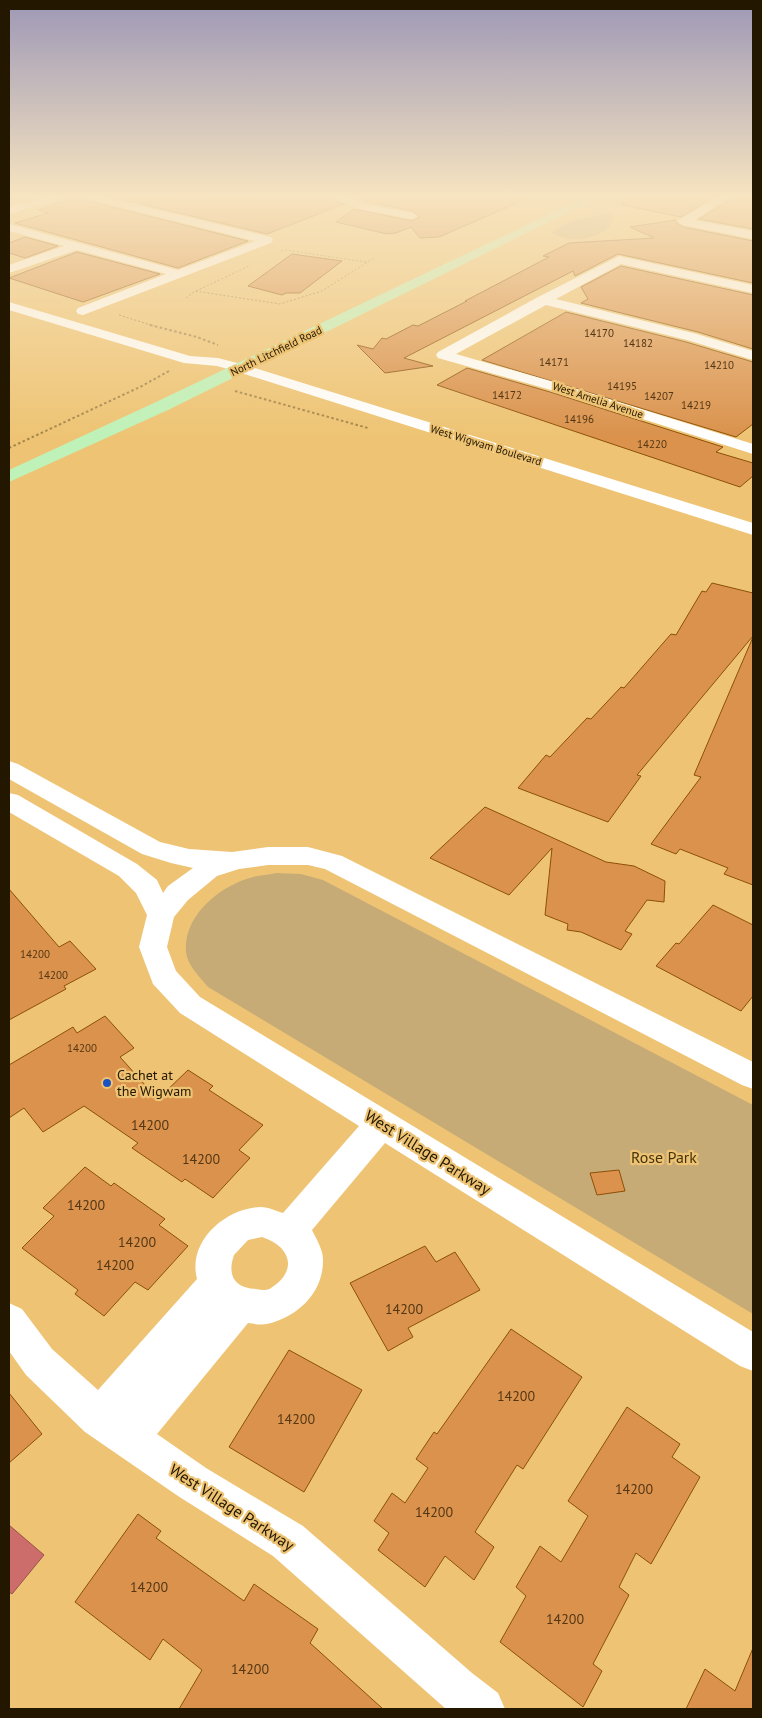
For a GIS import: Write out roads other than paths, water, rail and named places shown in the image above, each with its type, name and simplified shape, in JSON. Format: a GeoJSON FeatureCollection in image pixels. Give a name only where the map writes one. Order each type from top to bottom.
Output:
{"type":"FeatureCollection","features":[{"type":"Feature","properties":{"kind":"main road","name":"North Litchfield Road"},"geometry":{"type":"LineString","coordinates":[[9,477],[430,276]]}},
{"type":"Feature","properties":{"kind":"main road","name":"North Litchfield Road"},"geometry":{"type":"LineString","coordinates":[[277,334],[353,298]]}},
{"type":"Feature","properties":{"kind":"main road","name":"North Litchfield Road"},"geometry":{"type":"LineString","coordinates":[[179,372],[227,354]]}},
{"type":"Feature","properties":{"kind":"street"},"geometry":{"type":"LineString","coordinates":[[83,311],[173,276]]}},
{"type":"Feature","properties":{"kind":"street"},"geometry":{"type":"LineString","coordinates":[[542,300],[588,276]]}},
{"type":"Feature","properties":{"kind":"street"},"geometry":{"type":"LineString","coordinates":[[694,276],[753,289]]}},
{"type":"Feature","properties":{"kind":"street"},"geometry":{"type":"LineString","coordinates":[[542,300],[692,337],[753,356]]}},
{"type":"Feature","properties":{"kind":"street","name":"West Amelia Avenue"},"geometry":{"type":"LineString","coordinates":[[542,300],[442,355],[556,387],[753,449]]}},
{"type":"Feature","properties":{"kind":"street"},"geometry":{"type":"LineString","coordinates":[[9,319],[52,302]]}},
{"type":"Feature","properties":{"kind":"street","name":"West Wigwam Boulevard"},"geometry":{"type":"LineString","coordinates":[[9,306],[189,360],[227,354]]}},
{"type":"Feature","properties":{"kind":"street"},"geometry":{"type":"LineString","coordinates":[[68,306],[113,317]]}},
{"type":"Feature","properties":{"kind":"street","name":"West Wigwam Boulevard"},"geometry":{"type":"LineString","coordinates":[[193,346],[227,354],[240,368],[753,529]]}},
{"type":"Feature","properties":{"kind":"street","name":"West Village Parkway"},"geometry":{"type":"LineString","coordinates":[[9,769],[151,848],[171,856],[194,860],[308,856],[333,862],[753,1076]]}},
{"type":"Feature","properties":{"kind":"street"},"geometry":{"type":"LineString","coordinates":[[35,816],[61,798]]}},
{"type":"Feature","properties":{"kind":"street"},"geometry":{"type":"LineString","coordinates":[[9,801],[128,870],[146,887],[161,915]]}},
{"type":"Feature","properties":{"kind":"street","name":"West Village Parkway"},"geometry":{"type":"LineString","coordinates":[[236,860],[208,870],[178,893],[161,915],[154,947],[163,976],[190,1004],[753,1353]]}},
{"type":"Feature","properties":{"kind":"street"},"geometry":{"type":"LineString","coordinates":[[290,1230],[382,1123]]}},
{"type":"Feature","properties":{"kind":"street"},"geometry":{"type":"LineString","coordinates":[[262,1222],[277,1224],[290,1230],[300,1241],[305,1253],[306,1267],[302,1281],[293,1293],[281,1302],[266,1308],[250,1308],[228,1294],[213,1269],[215,1255],[222,1242],[233,1231],[246,1225],[262,1222]]}},
{"type":"Feature","properties":{"kind":"street"},"geometry":{"type":"LineString","coordinates":[[113,1428],[228,1294]]}},
{"type":"Feature","properties":{"kind":"street","name":"West Village Parkway"},"geometry":{"type":"LineString","coordinates":[[9,1322],[40,1362],[113,1428],[192,1482],[288,1541],[456,1689],[482,1709]]}},
{"type":"Feature","properties":{"kind":"place","name":"Cachet at the Wigwam"},"geometry":{"type":"Point","coordinates":[107,1083]}},
{"type":"Feature","properties":{"kind":"park label","name":"Rose Park"},"geometry":{"type":"Point","coordinates":[664,1157]}}]}
